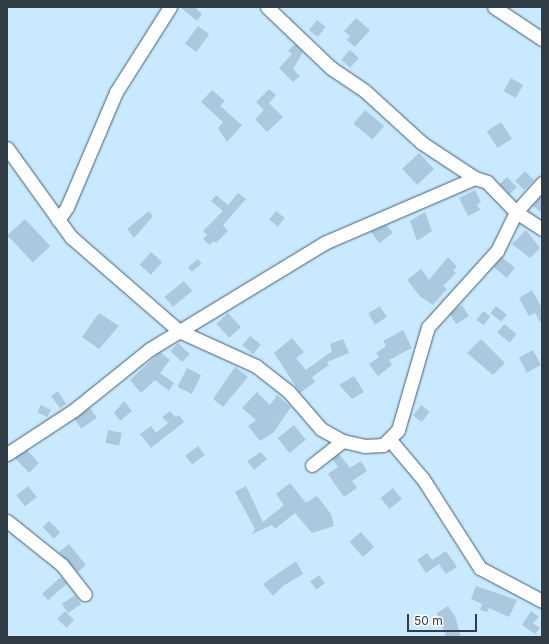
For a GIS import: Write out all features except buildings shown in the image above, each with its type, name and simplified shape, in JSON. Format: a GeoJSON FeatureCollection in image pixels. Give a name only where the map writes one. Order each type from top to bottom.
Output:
{"type":"FeatureCollection","features":[{"type":"Feature","properties":{"kind":"street"},"geometry":{"type":"LineString","coordinates":[[58,220],[70,201],[116,92],[170,7]]}},
{"type":"Feature","properties":{"kind":"street"},"geometry":{"type":"LineString","coordinates":[[267,7],[331,68],[365,91],[422,143],[475,178],[487,182],[516,212],[542,229]]}},
{"type":"Feature","properties":{"kind":"street"},"geometry":{"type":"LineString","coordinates":[[494,7],[542,39]]}},
{"type":"Feature","properties":{"kind":"street"},"geometry":{"type":"LineString","coordinates":[[7,148],[71,236],[179,331],[256,366],[290,392],[321,429],[343,441],[364,446],[383,445],[390,440],[398,430],[428,327],[497,250],[516,212],[542,183]]}},
{"type":"Feature","properties":{"kind":"street"},"geometry":{"type":"LineString","coordinates":[[7,454],[74,410],[150,349],[324,243],[475,178]]}},
{"type":"Feature","properties":{"kind":"street"},"geometry":{"type":"LineString","coordinates":[[390,440],[423,479],[480,568],[542,601]]}},
{"type":"Feature","properties":{"kind":"street"},"geometry":{"type":"LineString","coordinates":[[312,465],[343,441]]}},
{"type":"Feature","properties":{"kind":"street"},"geometry":{"type":"LineString","coordinates":[[7,521],[62,565],[85,594]]}}]}
